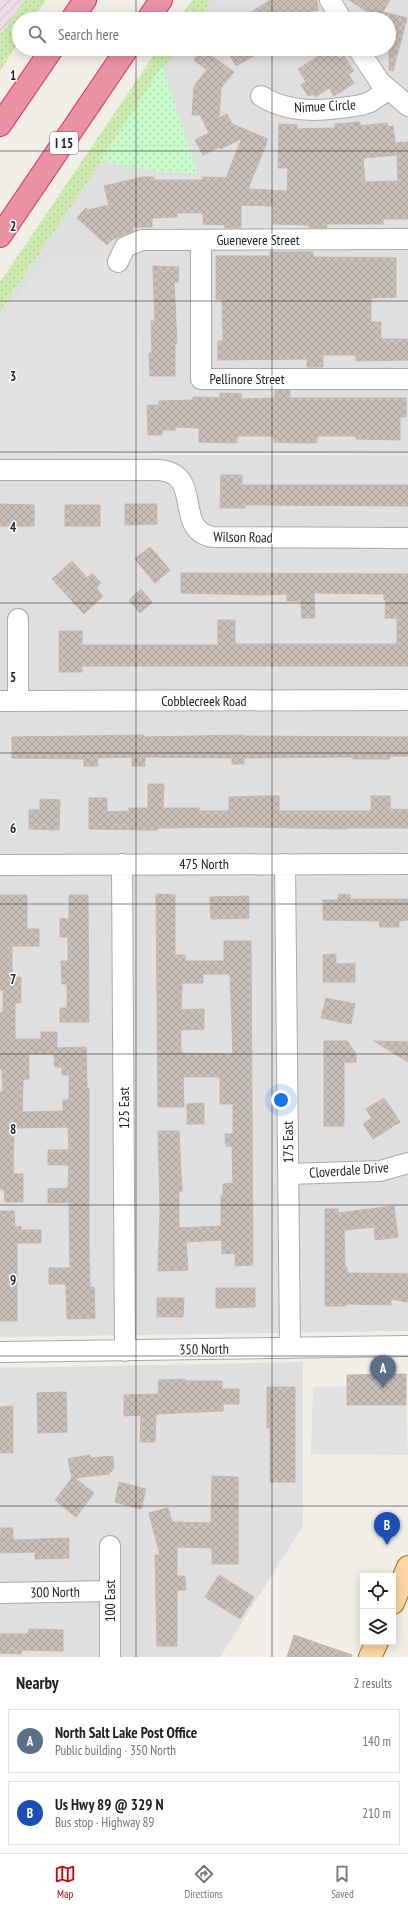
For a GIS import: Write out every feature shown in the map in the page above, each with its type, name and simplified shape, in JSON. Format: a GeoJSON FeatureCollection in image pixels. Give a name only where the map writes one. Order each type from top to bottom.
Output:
{"type":"FeatureCollection","features":[{"type":"Feature","properties":{"kind":"highway"},"geometry":{"type":"LineString","coordinates":[[77,12],[85,0]]}},
{"type":"Feature","properties":{"kind":"highway"},"geometry":{"type":"LineString","coordinates":[[152,12],[160,0]]}},
{"type":"Feature","properties":{"kind":"highway"},"geometry":{"type":"LineString","coordinates":[[0,125],[47,56]]}},
{"type":"Feature","properties":{"kind":"highway","name":"I 15"},"geometry":{"type":"LineString","coordinates":[[0,236],[122,56]]}},
{"type":"Feature","properties":{"kind":"main road"},"geometry":{"type":"LineString","coordinates":[[396,1596],[408,1567]]}},
{"type":"Feature","properties":{"kind":"main road"},"geometry":{"type":"LineString","coordinates":[[370,1657],[376,1645]]}},
{"type":"Feature","properties":{"kind":"street"},"geometry":{"type":"LineString","coordinates":[[330,0],[337,12]]}},
{"type":"Feature","properties":{"kind":"street"},"geometry":{"type":"LineString","coordinates":[[362,56],[373,74],[388,90],[408,106]]}},
{"type":"Feature","properties":{"kind":"street","name":"Nimue Circle"},"geometry":{"type":"LineString","coordinates":[[260,96],[281,107],[304,110],[361,105],[370,102],[388,90]]}},
{"type":"Feature","properties":{"kind":"street","name":"Guenevere Street"},"geometry":{"type":"LineString","coordinates":[[118,262],[126,247],[133,242],[157,239],[408,239]]}},
{"type":"Feature","properties":{"kind":"street","name":"Pellinore Street"},"geometry":{"type":"LineString","coordinates":[[201,240],[201,379],[408,380]]}},
{"type":"Feature","properties":{"kind":"street","name":"Wilson Road"},"geometry":{"type":"LineString","coordinates":[[0,470],[159,470],[169,472],[179,479],[186,490],[190,519],[196,530],[201,534],[213,537],[408,538]]}},
{"type":"Feature","properties":{"kind":"street"},"geometry":{"type":"LineString","coordinates":[[9,701],[18,619]]}},
{"type":"Feature","properties":{"kind":"street","name":"Cobblecreek Road"},"geometry":{"type":"LineString","coordinates":[[9,701],[408,700]]}},
{"type":"Feature","properties":{"kind":"street","name":"125 East"},"geometry":{"type":"LineString","coordinates":[[122,864],[125,1351]]}},
{"type":"Feature","properties":{"kind":"street","name":"175 East"},"geometry":{"type":"LineString","coordinates":[[285,864],[290,1348]]}},
{"type":"Feature","properties":{"kind":"street","name":"475 North"},"geometry":{"type":"LineString","coordinates":[[0,865],[408,864]]}},
{"type":"Feature","properties":{"kind":"street","name":"Cloverdale Drive"},"geometry":{"type":"LineString","coordinates":[[289,1174],[370,1172],[390,1169],[408,1163]]}},
{"type":"Feature","properties":{"kind":"street","name":"350 North"},"geometry":{"type":"LineString","coordinates":[[0,1352],[408,1346]]}},
{"type":"Feature","properties":{"kind":"street","name":"100 East"},"geometry":{"type":"LineString","coordinates":[[110,1546],[110,1657]]}},
{"type":"Feature","properties":{"kind":"street","name":"300 North"},"geometry":{"type":"LineString","coordinates":[[0,1593],[110,1592]]}},
{"type":"Feature","properties":{"kind":"shaded area"},"geometry":{"type":"Polygon","coordinates":[[[0,0],[40,0],[27,12],[12,12],[12,34],[0,60],[0,0]]]}},
{"type":"Feature","properties":{"kind":"shaded area"},"geometry":{"type":"Polygon","coordinates":[[[211,0],[408,0],[408,454],[209,453],[53,455],[408,455],[408,1331],[0,1337],[0,312],[172,56],[396,56],[396,12],[203,12],[211,0]]]}},
{"type":"Feature","properties":{"kind":"shaded area"},"geometry":{"type":"Polygon","coordinates":[[[52,255],[139,255],[141,454],[0,454],[0,317],[52,255]]]}},
{"type":"Feature","properties":{"kind":"shaded area"},"geometry":{"type":"Polygon","coordinates":[[[303,1362],[303,1526],[220,1657],[0,1657],[0,1368],[303,1362]]]}},
{"type":"Feature","properties":{"kind":"shaded area"},"geometry":{"type":"Polygon","coordinates":[[[347,1386],[347,1405],[406,1405],[408,1455],[311,1454],[313,1387],[347,1386]]]}},
{"type":"Feature","properties":{"kind":"green space"},"geometry":{"type":"Polygon","coordinates":[[[25,0],[46,0],[38,12],[16,12],[25,0]]]}},
{"type":"Feature","properties":{"kind":"green space"},"geometry":{"type":"Polygon","coordinates":[[[192,0],[211,0],[203,12],[184,12],[192,0]]]}},
{"type":"Feature","properties":{"kind":"green space"},"geometry":{"type":"Polygon","coordinates":[[[12,18],[12,52],[0,71],[0,35],[12,18]]]}},
{"type":"Feature","properties":{"kind":"green space"},"geometry":{"type":"Polygon","coordinates":[[[153,56],[172,56],[0,312],[0,282],[153,56]]]}},
{"type":"Feature","properties":{"kind":"green space"},"geometry":{"type":"Polygon","coordinates":[[[162,66],[198,174],[160,172],[100,161],[162,66]]]}},
{"type":"Feature","properties":{"kind":"building"},"geometry":{"type":"Polygon","coordinates":[[[317,0],[318,10],[307,12],[251,12],[269,1],[317,0]]]}},
{"type":"Feature","properties":{"kind":"building"},"geometry":{"type":"Polygon","coordinates":[[[349,0],[390,0],[383,12],[368,12],[349,0]]]}},
{"type":"Feature","properties":{"kind":"building"},"geometry":{"type":"Polygon","coordinates":[[[396,15],[407,18],[393,71],[389,70],[389,56],[396,56],[396,15]]]}},
{"type":"Feature","properties":{"kind":"building"},"geometry":{"type":"Polygon","coordinates":[[[197,56],[212,56],[234,72],[221,88],[219,118],[227,114],[232,124],[268,139],[248,189],[287,191],[288,168],[278,168],[279,124],[297,125],[297,129],[335,128],[335,124],[360,122],[360,126],[387,123],[388,127],[393,126],[395,143],[408,142],[408,219],[383,219],[383,224],[326,224],[327,228],[309,228],[309,225],[273,224],[273,206],[241,205],[241,228],[225,228],[225,225],[203,224],[203,213],[177,213],[177,217],[152,218],[152,227],[132,227],[133,231],[113,239],[107,245],[77,218],[86,208],[88,210],[109,205],[104,186],[143,177],[154,177],[154,180],[203,180],[203,177],[226,178],[242,138],[221,149],[219,147],[203,155],[195,140],[209,133],[200,115],[192,115],[194,86],[207,70],[194,60],[197,56]],[[397,155],[363,158],[365,182],[398,181],[397,155]]]}},
{"type":"Feature","properties":{"kind":"building"},"geometry":{"type":"Polygon","coordinates":[[[230,56],[254,56],[236,66],[230,56]]]}},
{"type":"Feature","properties":{"kind":"building"},"geometry":{"type":"Polygon","coordinates":[[[319,56],[337,56],[339,59],[344,56],[354,71],[348,74],[354,83],[334,96],[329,88],[315,97],[313,94],[308,96],[301,85],[306,82],[298,69],[319,56]]]}},
{"type":"Feature","properties":{"kind":"building"},"geometry":{"type":"Polygon","coordinates":[[[270,252],[313,252],[313,257],[396,258],[396,297],[371,298],[371,322],[381,322],[381,339],[408,339],[408,360],[356,361],[356,355],[323,355],[323,367],[307,367],[307,359],[218,360],[218,341],[223,341],[222,299],[216,299],[216,256],[270,256],[270,252]]]}},
{"type":"Feature","properties":{"kind":"building"},"geometry":{"type":"Polygon","coordinates":[[[153,266],[179,267],[178,282],[174,282],[177,343],[175,343],[175,376],[150,376],[149,353],[152,353],[151,321],[155,321],[153,266]]]}},
{"type":"Feature","properties":{"kind":"building"},"geometry":{"type":"Polygon","coordinates":[[[275,390],[290,390],[290,398],[406,398],[406,417],[400,417],[400,440],[356,439],[356,436],[317,436],[317,443],[302,443],[274,442],[274,436],[237,436],[237,443],[199,442],[199,428],[175,427],[175,430],[162,430],[162,435],[148,435],[147,405],[159,405],[159,401],[193,400],[193,397],[220,398],[220,393],[242,394],[241,399],[275,398],[275,390]]]}},
{"type":"Feature","properties":{"kind":"building"},"geometry":{"type":"Polygon","coordinates":[[[221,475],[242,475],[242,485],[408,485],[408,506],[245,505],[245,508],[220,508],[221,475]]]}},
{"type":"Feature","properties":{"kind":"building"},"geometry":{"type":"Polygon","coordinates":[[[0,504],[34,505],[34,526],[0,526],[0,504]]]}},
{"type":"Feature","properties":{"kind":"building"},"geometry":{"type":"Polygon","coordinates":[[[125,504],[157,504],[157,524],[125,525],[125,504]]]}},
{"type":"Feature","properties":{"kind":"building"},"geometry":{"type":"Polygon","coordinates":[[[65,505],[100,505],[100,526],[65,526],[65,505]]]}},
{"type":"Feature","properties":{"kind":"building"},"geometry":{"type":"Polygon","coordinates":[[[150,547],[170,570],[155,583],[135,559],[150,547]]]}},
{"type":"Feature","properties":{"kind":"building"},"geometry":{"type":"Polygon","coordinates":[[[72,561],[87,578],[92,573],[101,583],[96,588],[103,596],[84,614],[52,579],[72,561]]]}},
{"type":"Feature","properties":{"kind":"building"},"geometry":{"type":"Polygon","coordinates":[[[181,573],[408,574],[408,666],[82,666],[82,672],[59,672],[59,631],[82,631],[82,645],[218,645],[218,620],[235,620],[235,644],[397,644],[397,618],[385,618],[386,600],[384,600],[384,594],[314,593],[315,618],[302,618],[301,601],[287,601],[287,594],[261,595],[181,593],[181,573]]]}},
{"type":"Feature","properties":{"kind":"building"},"geometry":{"type":"Polygon","coordinates":[[[141,589],[152,602],[140,613],[129,600],[141,589]]]}},
{"type":"Feature","properties":{"kind":"building"},"geometry":{"type":"Polygon","coordinates":[[[144,735],[144,737],[244,735],[408,737],[408,756],[390,756],[390,759],[353,759],[353,757],[244,758],[244,764],[232,764],[232,758],[145,757],[145,766],[132,766],[132,757],[97,758],[98,766],[84,766],[84,759],[12,758],[12,737],[144,735]]]}},
{"type":"Feature","properties":{"kind":"building"},"geometry":{"type":"Polygon","coordinates":[[[148,784],[164,784],[163,808],[199,808],[199,811],[229,811],[229,797],[279,796],[279,811],[371,811],[371,796],[390,796],[390,809],[408,810],[408,828],[347,829],[248,827],[157,828],[157,830],[89,829],[89,798],[107,798],[107,812],[129,811],[129,808],[148,808],[148,784]]]}},
{"type":"Feature","properties":{"kind":"building"},"geometry":{"type":"Polygon","coordinates":[[[40,799],[60,800],[59,830],[29,829],[29,810],[40,810],[40,799]]]}},
{"type":"Feature","properties":{"kind":"building"},"geometry":{"type":"Polygon","coordinates":[[[156,894],[175,895],[175,955],[185,955],[185,961],[224,961],[224,941],[251,941],[253,1265],[235,1266],[235,1253],[222,1254],[222,1240],[186,1242],[188,1270],[158,1271],[160,1210],[158,1131],[179,1131],[182,1191],[179,1191],[179,1228],[221,1226],[221,1196],[223,1196],[223,1184],[233,1183],[232,1146],[226,1146],[225,1134],[233,1134],[233,1104],[220,1104],[220,1077],[183,1077],[184,1107],[158,1107],[156,894]],[[203,974],[203,983],[182,983],[181,1010],[204,1009],[204,1029],[181,1030],[181,1053],[233,1054],[230,974],[203,974]]]}},
{"type":"Feature","properties":{"kind":"building"},"geometry":{"type":"Polygon","coordinates":[[[339,894],[350,895],[350,899],[408,899],[408,920],[399,921],[399,927],[380,927],[379,921],[323,920],[323,900],[338,900],[339,894]]]}},
{"type":"Feature","properties":{"kind":"building"},"geometry":{"type":"Polygon","coordinates":[[[0,895],[27,895],[27,929],[39,929],[39,946],[12,946],[12,977],[21,977],[21,1003],[15,1003],[15,1039],[41,1039],[41,1032],[57,1032],[57,1048],[86,1047],[87,1088],[89,1088],[90,1287],[94,1287],[95,1318],[67,1319],[66,1284],[49,1284],[49,1268],[70,1268],[69,1202],[48,1203],[48,1189],[68,1188],[69,1165],[48,1165],[48,1150],[69,1150],[68,1127],[14,1128],[13,1174],[23,1174],[23,1202],[5,1202],[4,1189],[0,1189],[0,1092],[3,1092],[2,1069],[0,1069],[0,1013],[3,1013],[3,990],[0,990],[0,895]],[[29,1054],[29,1079],[23,1079],[22,1112],[63,1111],[63,1100],[69,1100],[69,1075],[62,1075],[62,1067],[55,1067],[54,1054],[29,1054]]]}},
{"type":"Feature","properties":{"kind":"building"},"geometry":{"type":"Polygon","coordinates":[[[69,895],[88,895],[89,1022],[60,1022],[60,1008],[67,1008],[67,984],[62,984],[61,961],[68,961],[68,937],[60,937],[60,918],[69,919],[69,895]]]}},
{"type":"Feature","properties":{"kind":"building"},"geometry":{"type":"Polygon","coordinates":[[[249,896],[249,918],[211,919],[210,897],[249,896]]]}},
{"type":"Feature","properties":{"kind":"building"},"geometry":{"type":"Polygon","coordinates":[[[336,954],[336,964],[355,963],[355,982],[323,982],[323,955],[336,954]]]}},
{"type":"Feature","properties":{"kind":"building"},"geometry":{"type":"Polygon","coordinates":[[[326,998],[355,1004],[351,1024],[321,1018],[326,998]]]}},
{"type":"Feature","properties":{"kind":"building"},"geometry":{"type":"Polygon","coordinates":[[[324,1041],[347,1041],[356,1054],[356,1062],[344,1062],[344,1126],[324,1126],[324,1041]]]}},
{"type":"Feature","properties":{"kind":"building"},"geometry":{"type":"Polygon","coordinates":[[[374,1041],[408,1042],[408,1062],[374,1041]]]}},
{"type":"Feature","properties":{"kind":"building"},"geometry":{"type":"Polygon","coordinates":[[[384,1098],[400,1122],[373,1139],[363,1124],[372,1118],[366,1109],[384,1098]]]}},
{"type":"Feature","properties":{"kind":"building"},"geometry":{"type":"Polygon","coordinates":[[[204,1103],[204,1124],[187,1124],[187,1104],[204,1103]]]}},
{"type":"Feature","properties":{"kind":"building"},"geometry":{"type":"Polygon","coordinates":[[[394,1206],[398,1237],[375,1240],[374,1227],[344,1230],[345,1267],[347,1268],[347,1273],[408,1274],[408,1302],[391,1299],[391,1305],[347,1304],[346,1306],[325,1306],[325,1209],[338,1209],[338,1213],[394,1206]]]}},
{"type":"Feature","properties":{"kind":"building"},"geometry":{"type":"Polygon","coordinates":[[[0,1211],[14,1211],[15,1227],[21,1226],[21,1230],[41,1230],[41,1243],[17,1243],[17,1321],[0,1321],[0,1211]]]}},
{"type":"Feature","properties":{"kind":"building"},"geometry":{"type":"Polygon","coordinates":[[[216,1288],[255,1288],[255,1307],[216,1308],[216,1288]]]}},
{"type":"Feature","properties":{"kind":"building"},"geometry":{"type":"Polygon","coordinates":[[[157,1298],[184,1298],[183,1317],[157,1317],[157,1298]]]}},
{"type":"Feature","properties":{"kind":"building"},"geometry":{"type":"Polygon","coordinates":[[[406,1374],[406,1405],[347,1405],[347,1375],[406,1374]]]}},
{"type":"Feature","properties":{"kind":"building"},"geometry":{"type":"Polygon","coordinates":[[[185,1379],[185,1381],[222,1381],[222,1389],[239,1389],[239,1404],[223,1404],[223,1411],[156,1414],[155,1442],[140,1442],[141,1415],[124,1416],[124,1395],[159,1394],[158,1380],[185,1379]]]}},
{"type":"Feature","properties":{"kind":"building"},"geometry":{"type":"Polygon","coordinates":[[[267,1387],[295,1387],[295,1482],[270,1482],[270,1428],[267,1428],[267,1387]]]}},
{"type":"Feature","properties":{"kind":"building"},"geometry":{"type":"Polygon","coordinates":[[[66,1392],[67,1432],[38,1433],[37,1393],[66,1392]]]}},
{"type":"Feature","properties":{"kind":"building"},"geometry":{"type":"Polygon","coordinates":[[[13,1406],[13,1453],[0,1453],[0,1407],[13,1406]]]}},
{"type":"Feature","properties":{"kind":"building"},"geometry":{"type":"Polygon","coordinates":[[[90,1455],[90,1458],[113,1456],[114,1468],[109,1474],[75,1478],[94,1493],[76,1517],[55,1500],[72,1478],[68,1459],[90,1455]]]}},
{"type":"Feature","properties":{"kind":"building"},"geometry":{"type":"Polygon","coordinates":[[[212,1476],[238,1477],[238,1564],[212,1564],[212,1548],[177,1547],[177,1576],[185,1576],[186,1590],[177,1590],[177,1646],[157,1646],[155,1555],[160,1555],[149,1513],[168,1508],[172,1522],[211,1523],[212,1476]]]}},
{"type":"Feature","properties":{"kind":"building"},"geometry":{"type":"Polygon","coordinates":[[[119,1482],[146,1489],[141,1509],[115,1502],[119,1482]]]}},
{"type":"Feature","properties":{"kind":"building"},"geometry":{"type":"Polygon","coordinates":[[[1,1528],[13,1528],[13,1540],[69,1538],[69,1558],[35,1559],[35,1552],[0,1553],[1,1528]]]}},
{"type":"Feature","properties":{"kind":"building"},"geometry":{"type":"Polygon","coordinates":[[[219,1575],[254,1597],[240,1619],[205,1597],[219,1575]]]}},
{"type":"Feature","properties":{"kind":"building"},"geometry":{"type":"Polygon","coordinates":[[[29,1629],[63,1630],[63,1651],[22,1650],[21,1654],[0,1653],[0,1634],[28,1634],[29,1629]]]}},
{"type":"Feature","properties":{"kind":"building"},"geometry":{"type":"Polygon","coordinates":[[[294,1635],[352,1655],[351,1657],[287,1657],[294,1635]]]}},
{"type":"Feature","properties":{"kind":"place","name":"North Salt Lake Post Office"},"geometry":{"type":"Point","coordinates":[383,1388]}},
{"type":"Feature","properties":{"kind":"place","name":"Us Hwy 89 @ 329 N"},"geometry":{"type":"Point","coordinates":[387,1545]}}]}
